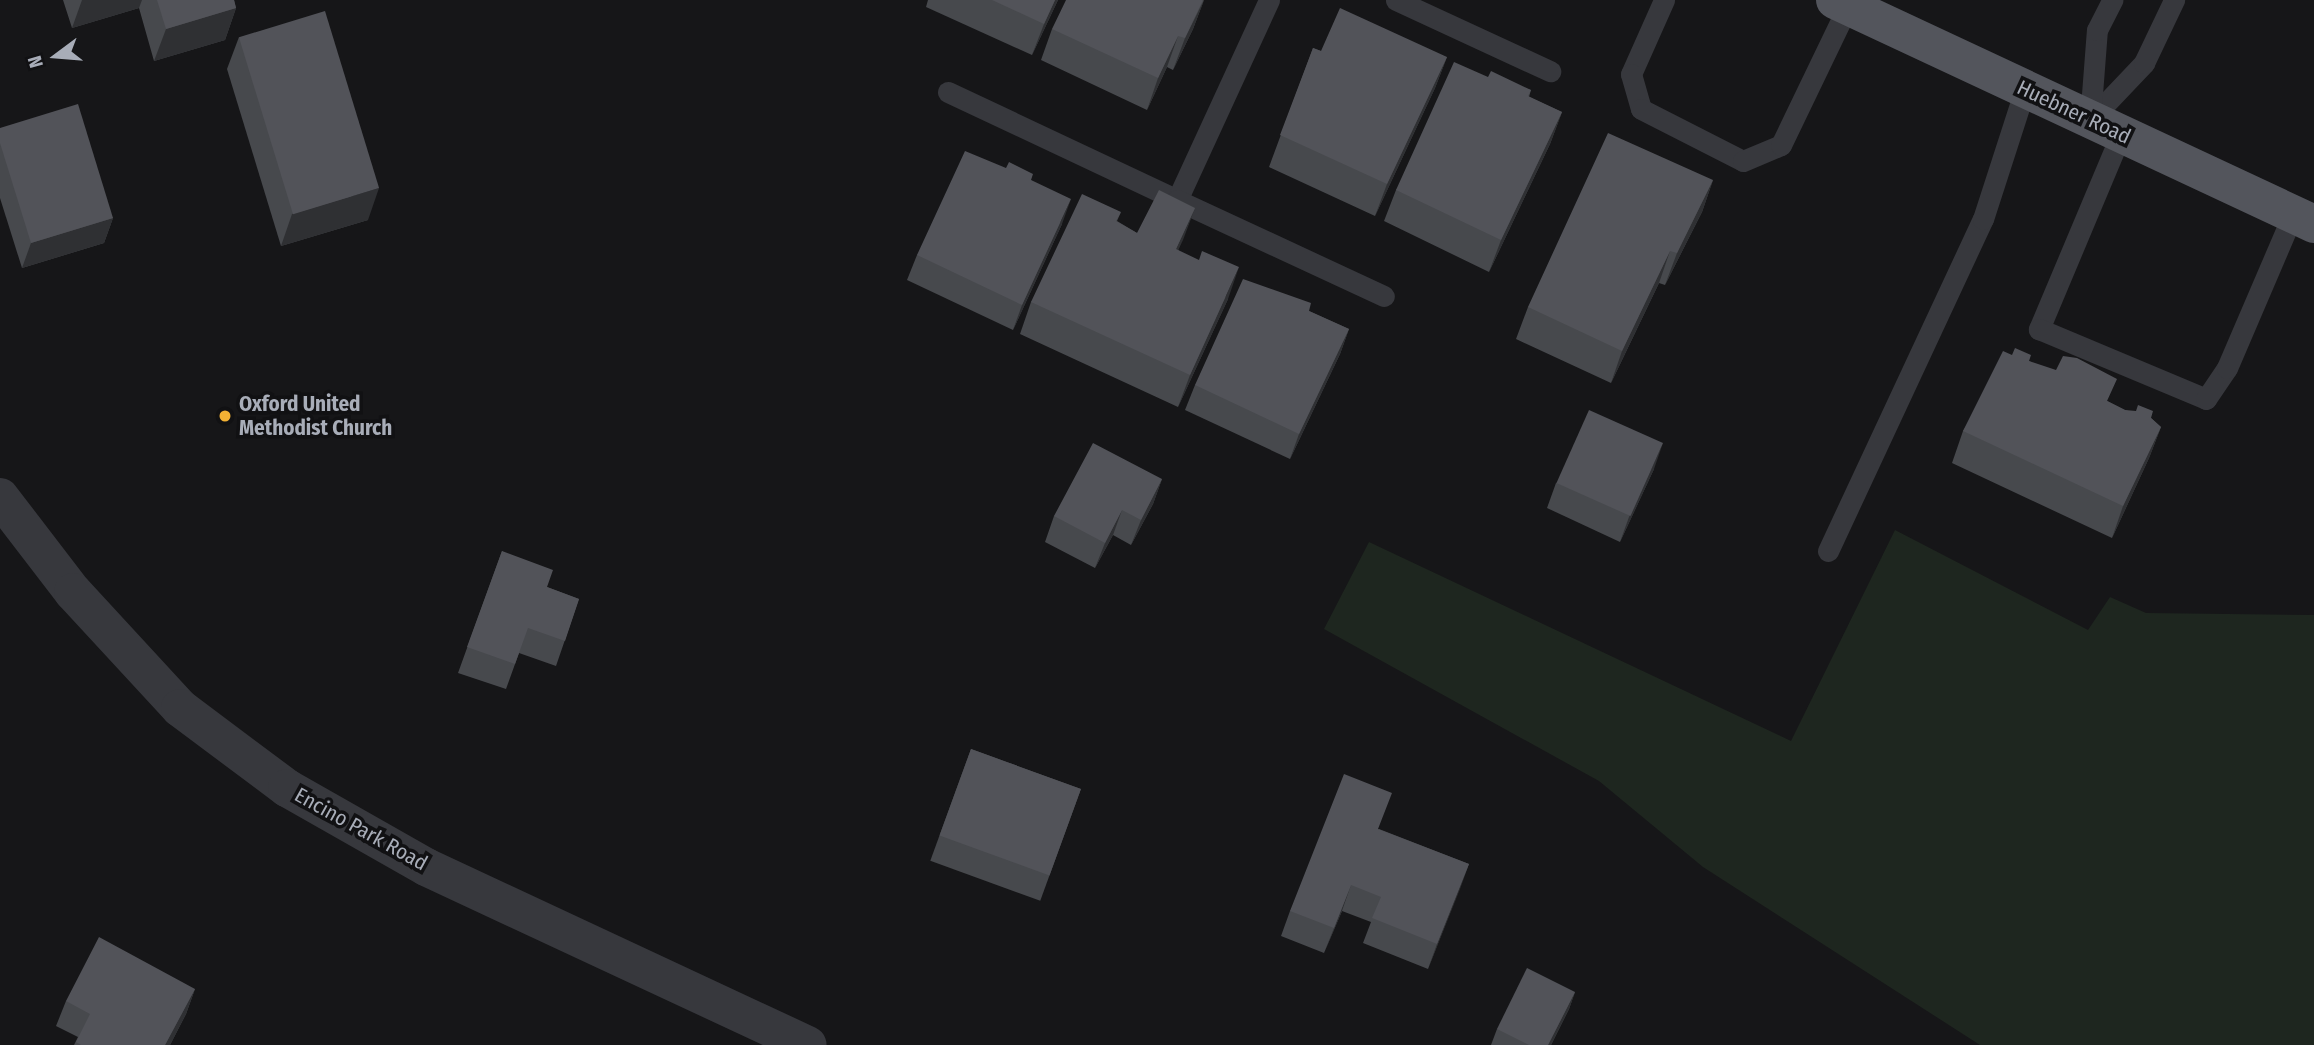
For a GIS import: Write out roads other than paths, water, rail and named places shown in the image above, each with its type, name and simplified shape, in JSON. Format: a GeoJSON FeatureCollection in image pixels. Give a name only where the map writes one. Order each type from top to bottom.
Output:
{"type":"FeatureCollection","features":[{"type":"Feature","properties":{"kind":"main road","name":"Huebner Road"},"geometry":{"type":"LineString","coordinates":[[1842,3],[2303,219]]}},
{"type":"Feature","properties":{"kind":"street","name":"Encino Park Road"},"geometry":{"type":"LineString","coordinates":[[0,497],[73,592],[180,708],[288,788],[426,867],[808,1045]]}},
{"type":"Feature","properties":{"kind":"lane"},"geometry":{"type":"LineString","coordinates":[[1177,200],[1269,0]]}},
{"type":"Feature","properties":{"kind":"lane"},"geometry":{"type":"LineString","coordinates":[[1396,0],[1550,71]]}},
{"type":"Feature","properties":{"kind":"lane"},"geometry":{"type":"LineString","coordinates":[[1664,0],[1631,75],[1641,109],[1743,161],[1781,145],[1842,3]]}},
{"type":"Feature","properties":{"kind":"lane"},"geometry":{"type":"LineString","coordinates":[[2106,127],[2097,30],[2112,0]]}},
{"type":"Feature","properties":{"kind":"lane"},"geometry":{"type":"LineString","coordinates":[[2174,0],[2144,63],[2106,127],[2039,329],[2206,399],[2227,368],[2303,219]]}},
{"type":"Feature","properties":{"kind":"lane"},"geometry":{"type":"LineString","coordinates":[[1828,551],[1983,219],[2025,89]]}},
{"type":"Feature","properties":{"kind":"lane"},"geometry":{"type":"LineString","coordinates":[[948,92],[1384,296]]}},
{"type":"Feature","properties":{"kind":"place","name":"Oxford United Methodist Church"},"geometry":{"type":"Point","coordinates":[225,416]}}]}
